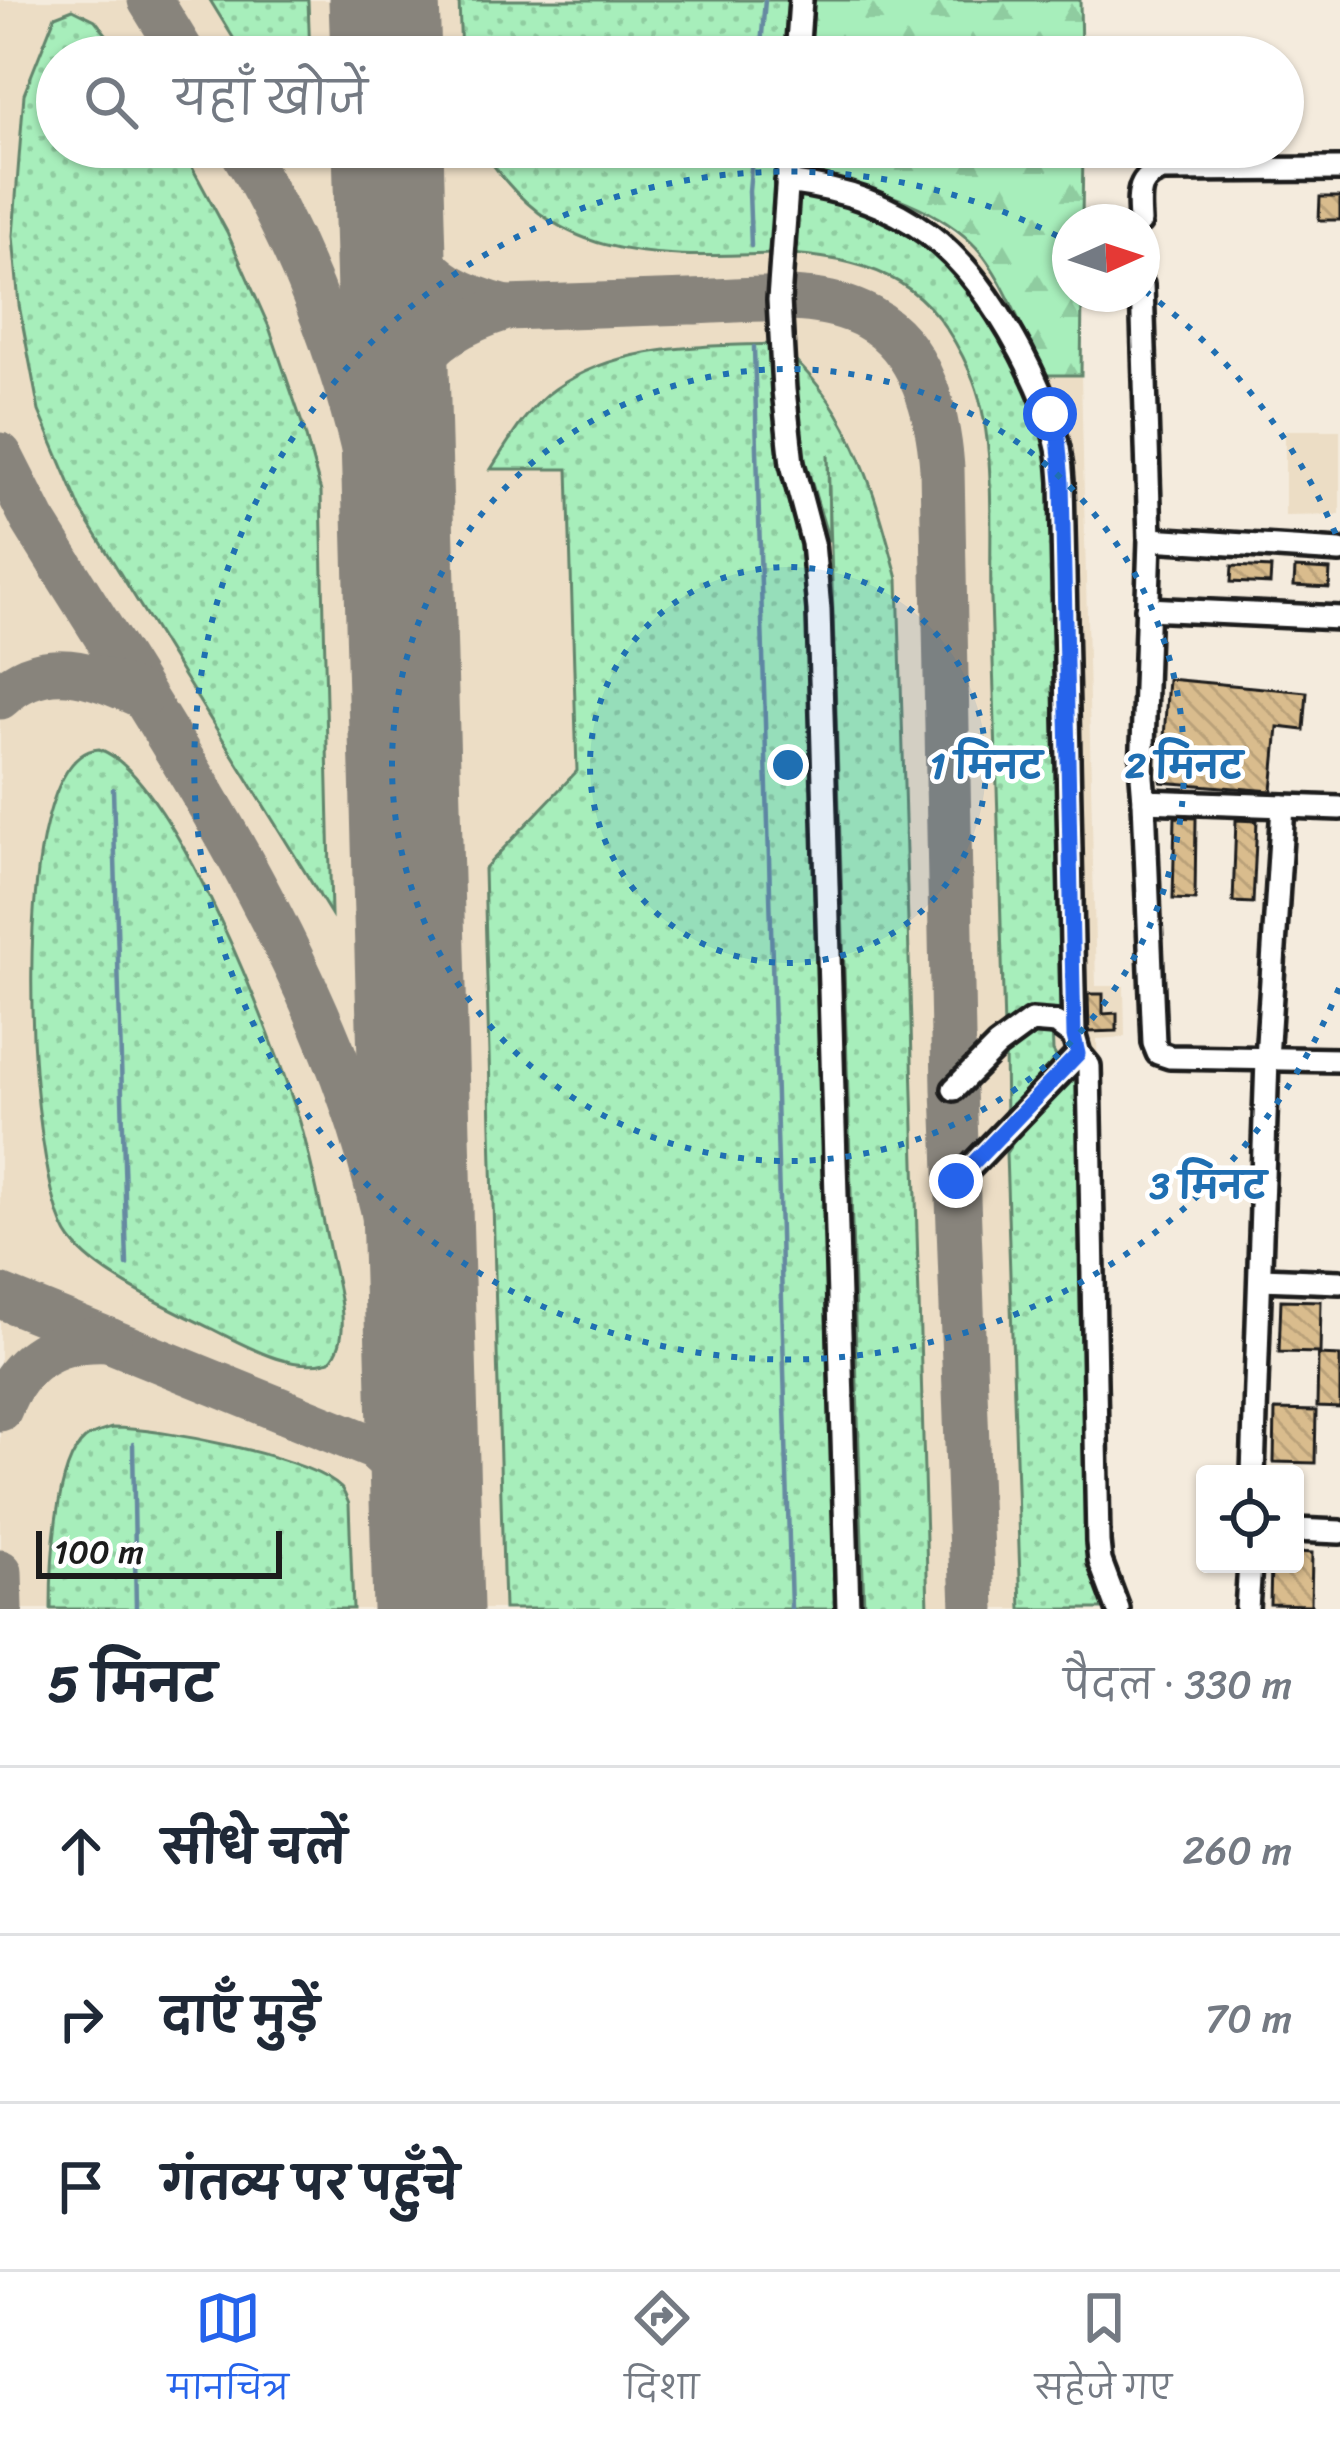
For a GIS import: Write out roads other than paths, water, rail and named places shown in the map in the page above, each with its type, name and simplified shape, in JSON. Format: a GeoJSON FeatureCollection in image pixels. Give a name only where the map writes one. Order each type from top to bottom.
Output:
{"type":"FeatureCollection","features":[{"type":"Feature","properties":{"kind":"street"},"geometry":{"type":"LineString","coordinates":[[798,36],[801,0]]}},
{"type":"Feature","properties":{"kind":"street"},"geometry":{"type":"LineString","coordinates":[[788,168],[779,300],[792,464],[813,543],[820,610],[848,1609]]}},
{"type":"Feature","properties":{"kind":"street"},"geometry":{"type":"LineString","coordinates":[[1139,204],[1144,178],[1163,170],[1340,169]]}},
{"type":"Feature","properties":{"kind":"street"},"geometry":{"type":"LineString","coordinates":[[787,182],[830,188],[875,203],[904,215],[946,245],[984,289],[1010,331],[1058,436],[1076,1045],[956,1181]]}},
{"type":"Feature","properties":{"kind":"street"},"geometry":{"type":"LineString","coordinates":[[1143,312],[1150,539],[1144,801],[1155,1049],[1170,1057],[1340,1060]]}},
{"type":"Feature","properties":{"kind":"street"},"geometry":{"type":"LineString","coordinates":[[1150,539],[1340,550]]}},
{"type":"Feature","properties":{"kind":"street"},"geometry":{"type":"LineString","coordinates":[[1147,609],[1340,618]]}},
{"type":"Feature","properties":{"kind":"street"},"geometry":{"type":"LineString","coordinates":[[1144,801],[1340,808]]}},
{"type":"Feature","properties":{"kind":"street"},"geometry":{"type":"LineString","coordinates":[[1253,1465],[1268,1059],[1283,806]]}},
{"type":"Feature","properties":{"kind":"street"},"geometry":{"type":"LineString","coordinates":[[954,1089],[997,1046],[1031,1021],[1055,1023],[1089,1066],[1099,1554],[1118,1609]]}},
{"type":"Feature","properties":{"kind":"street"},"geometry":{"type":"LineString","coordinates":[[1261,1279],[1340,1282]]}},
{"type":"Feature","properties":{"kind":"street"},"geometry":{"type":"LineString","coordinates":[[1304,1530],[1340,1532]]}},
{"type":"Feature","properties":{"kind":"street"},"geometry":{"type":"LineString","coordinates":[[1247,1609],[1249,1573]]}},
{"type":"Feature","properties":{"kind":"waterway"},"geometry":{"type":"LineString","coordinates":[[762,36],[765,0]]}},
{"type":"Feature","properties":{"kind":"waterway"},"geometry":{"type":"LineString","coordinates":[[751,168],[751,246]]}},
{"type":"Feature","properties":{"kind":"waterway"},"geometry":{"type":"LineString","coordinates":[[754,347],[791,1609]]}},
{"type":"Feature","properties":{"kind":"waterway"},"geometry":{"type":"LineString","coordinates":[[113,789],[127,1265]]}},
{"type":"Feature","properties":{"kind":"waterway"},"geometry":{"type":"LineString","coordinates":[[133,1444],[136,1609]]}}]}
